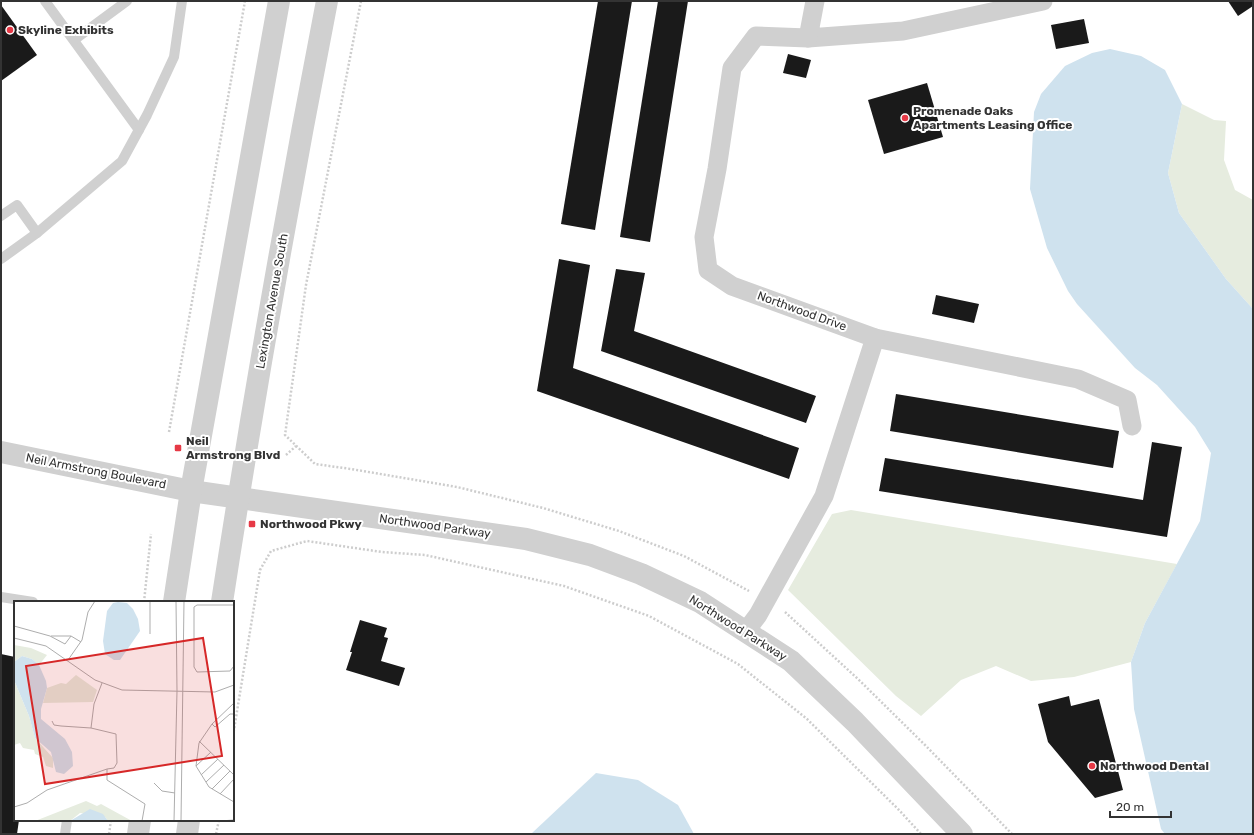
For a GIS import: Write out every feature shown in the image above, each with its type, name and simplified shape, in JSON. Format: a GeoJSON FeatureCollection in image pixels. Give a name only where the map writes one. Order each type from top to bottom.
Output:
{"type":"FeatureCollection","features":[{"type":"Feature","properties":{"kind":"street"},"geometry":{"type":"LineString","coordinates":[[174,601],[191,490],[279,1]]}},
{"type":"Feature","properties":{"kind":"street","name":"Lexington Avenue South"},"geometry":{"type":"LineString","coordinates":[[222,601],[238,497],[301,134],[327,1]]}},
{"type":"Feature","properties":{"kind":"street"},"geometry":{"type":"LineString","coordinates":[[808,38],[815,1]]}},
{"type":"Feature","properties":{"kind":"street","name":"Northwood Drive"},"geometry":{"type":"LineString","coordinates":[[875,338],[732,286],[708,270],[704,236],[717,169],[732,68],[756,36],[808,38],[903,31],[1043,1]]}},
{"type":"Feature","properties":{"kind":"street"},"geometry":{"type":"LineString","coordinates":[[746,631],[758,615],[824,496],[875,338],[1078,379],[1127,400],[1132,426]]}},
{"type":"Feature","properties":{"kind":"street","name":"Neil Armstrong Boulevard"},"geometry":{"type":"LineString","coordinates":[[1,452],[191,490]]}},
{"type":"Feature","properties":{"kind":"street","name":"Northwood Parkway"},"geometry":{"type":"LineString","coordinates":[[191,490],[514,537],[579,552],[641,574],[719,613],[791,660],[855,722],[959,833]]}},
{"type":"Feature","properties":{"kind":"street"},"geometry":{"type":"LineString","coordinates":[[138,834],[140,821]]}},
{"type":"Feature","properties":{"kind":"street"},"geometry":{"type":"LineString","coordinates":[[187,834],[189,821]]}},
{"type":"Feature","properties":{"kind":"lane"},"geometry":{"type":"LineString","coordinates":[[45,1],[139,130]]}},
{"type":"Feature","properties":{"kind":"lane"},"geometry":{"type":"LineString","coordinates":[[74,40],[127,1]]}},
{"type":"Feature","properties":{"kind":"lane"},"geometry":{"type":"LineString","coordinates":[[1,259],[37,233],[122,161],[139,130],[174,57],[182,1]]}},
{"type":"Feature","properties":{"kind":"lane"},"geometry":{"type":"LineString","coordinates":[[1,216],[17,206],[37,233]]}},
{"type":"Feature","properties":{"kind":"lane"},"geometry":{"type":"LineString","coordinates":[[1,597],[27,601]]}},
{"type":"Feature","properties":{"kind":"lane"},"geometry":{"type":"LineString","coordinates":[[64,834],[67,821]]}},
{"type":"Feature","properties":{"kind":"path"},"geometry":{"type":"LineString","coordinates":[[169,432],[245,1]]}},
{"type":"Feature","properties":{"kind":"path"},"geometry":{"type":"LineString","coordinates":[[361,1],[305,293],[285,435],[315,464],[380,473],[457,487],[542,508],[619,530],[684,556],[753,593]]}},
{"type":"Feature","properties":{"kind":"path"},"geometry":{"type":"LineString","coordinates":[[286,455],[296,446]]}},
{"type":"Feature","properties":{"kind":"path"},"geometry":{"type":"LineString","coordinates":[[144,601],[151,534]]}},
{"type":"Feature","properties":{"kind":"path"},"geometry":{"type":"LineString","coordinates":[[234,730],[260,570],[271,551],[307,541],[382,552],[425,556],[564,586],[649,616],[738,664],[807,719],[899,810],[921,834]]}},
{"type":"Feature","properties":{"kind":"path"},"geometry":{"type":"LineString","coordinates":[[785,612],[886,707],[1012,834]]}},
{"type":"Feature","properties":{"kind":"path"},"geometry":{"type":"LineString","coordinates":[[109,834],[111,821]]}},
{"type":"Feature","properties":{"kind":"path"},"geometry":{"type":"LineString","coordinates":[[216,834],[219,821]]}},
{"type":"Feature","properties":{"kind":"shaded area"},"geometry":{"type":"Polygon","coordinates":[[[1182,104],[1214,120],[1226,121],[1224,160],[1235,190],[1253,200],[1253,309],[1226,279],[1179,213],[1168,173],[1182,104]]]}},
{"type":"Feature","properties":{"kind":"shaded area"},"geometry":{"type":"Polygon","coordinates":[[[851,510],[1177,564],[1145,623],[1131,662],[1074,677],[1031,681],[996,666],[961,680],[921,716],[896,696],[788,590],[832,514],[851,510]]]}},
{"type":"Feature","properties":{"kind":"water"},"geometry":{"type":"Polygon","coordinates":[[[1110,49],[1141,56],[1165,70],[1182,104],[1168,173],[1179,213],[1226,279],[1253,309],[1253,834],[1165,834],[1161,829],[1134,709],[1131,662],[1145,623],[1200,521],[1211,453],[1195,427],[1157,385],[1135,368],[1077,304],[1068,291],[1047,248],[1030,189],[1034,112],[1041,94],[1065,66],[1092,53],[1110,49]]]}},
{"type":"Feature","properties":{"kind":"water"},"geometry":{"type":"Polygon","coordinates":[[[596,773],[638,780],[678,805],[694,834],[531,834],[596,773]]]}},
{"type":"Feature","properties":{"kind":"building"},"geometry":{"type":"Polygon","coordinates":[[[598,1],[632,1],[595,230],[561,224],[598,1]]]}},
{"type":"Feature","properties":{"kind":"building"},"geometry":{"type":"Polygon","coordinates":[[[658,1],[688,1],[650,242],[620,237],[658,1]]]}},
{"type":"Feature","properties":{"kind":"building"},"geometry":{"type":"Polygon","coordinates":[[[1228,1],[1253,1],[1253,6],[1238,16],[1228,1]]]}},
{"type":"Feature","properties":{"kind":"building","name":"Skyline Exhibits"},"geometry":{"type":"Polygon","coordinates":[[[1,5],[37,55],[1,81],[1,5]]]}},
{"type":"Feature","properties":{"kind":"building"},"geometry":{"type":"Polygon","coordinates":[[[1084,19],[1089,43],[1056,49],[1051,25],[1084,19]]]}},
{"type":"Feature","properties":{"kind":"building"},"geometry":{"type":"Polygon","coordinates":[[[788,54],[811,60],[806,78],[783,73],[788,54]]]}},
{"type":"Feature","properties":{"kind":"building","name":"Promenade Oaks Apartments Leasing Office"},"geometry":{"type":"Polygon","coordinates":[[[927,83],[943,137],[884,154],[868,100],[927,83]]]}},
{"type":"Feature","properties":{"kind":"building"},"geometry":{"type":"Polygon","coordinates":[[[559,259],[590,265],[573,368],[799,448],[789,479],[537,391],[559,259]]]}},
{"type":"Feature","properties":{"kind":"building"},"geometry":{"type":"Polygon","coordinates":[[[616,269],[645,273],[634,331],[816,396],[806,423],[601,351],[616,269]]]}},
{"type":"Feature","properties":{"kind":"building"},"geometry":{"type":"Polygon","coordinates":[[[936,295],[979,304],[974,323],[932,314],[936,295]]]}},
{"type":"Feature","properties":{"kind":"building"},"geometry":{"type":"Polygon","coordinates":[[[896,394],[1119,431],[1113,468],[890,431],[896,394]]]}},
{"type":"Feature","properties":{"kind":"building"},"geometry":{"type":"Polygon","coordinates":[[[1152,442],[1182,447],[1167,537],[879,491],[885,458],[1143,500],[1152,442]]]}},
{"type":"Feature","properties":{"kind":"building"},"geometry":{"type":"Polygon","coordinates":[[[360,620],[387,628],[384,637],[388,638],[381,661],[405,668],[399,686],[346,670],[360,620]]]}},
{"type":"Feature","properties":{"kind":"building"},"geometry":{"type":"Polygon","coordinates":[[[1,654],[14,657],[14,821],[19,821],[17,834],[1,834],[1,654]]]}},
{"type":"Feature","properties":{"kind":"building","name":"Northwood Dental"},"geometry":{"type":"Polygon","coordinates":[[[1069,696],[1071,706],[1099,699],[1123,790],[1095,798],[1048,742],[1038,704],[1069,696]]]}},
{"type":"Feature","properties":{"kind":"place","name":"Skyline Exhibits"},"geometry":{"type":"Point","coordinates":[10,30]}},
{"type":"Feature","properties":{"kind":"place","name":"Promenade Oaks Apartments Leasing Office"},"geometry":{"type":"Point","coordinates":[905,118]}},
{"type":"Feature","properties":{"kind":"place","name":"Neil Armstrong Blvd"},"geometry":{"type":"Point","coordinates":[178,448]}},
{"type":"Feature","properties":{"kind":"place","name":"Northwood Pkwy"},"geometry":{"type":"Point","coordinates":[252,524]}},
{"type":"Feature","properties":{"kind":"place","name":"Northwood Dental"},"geometry":{"type":"Point","coordinates":[1092,766]}}]}
